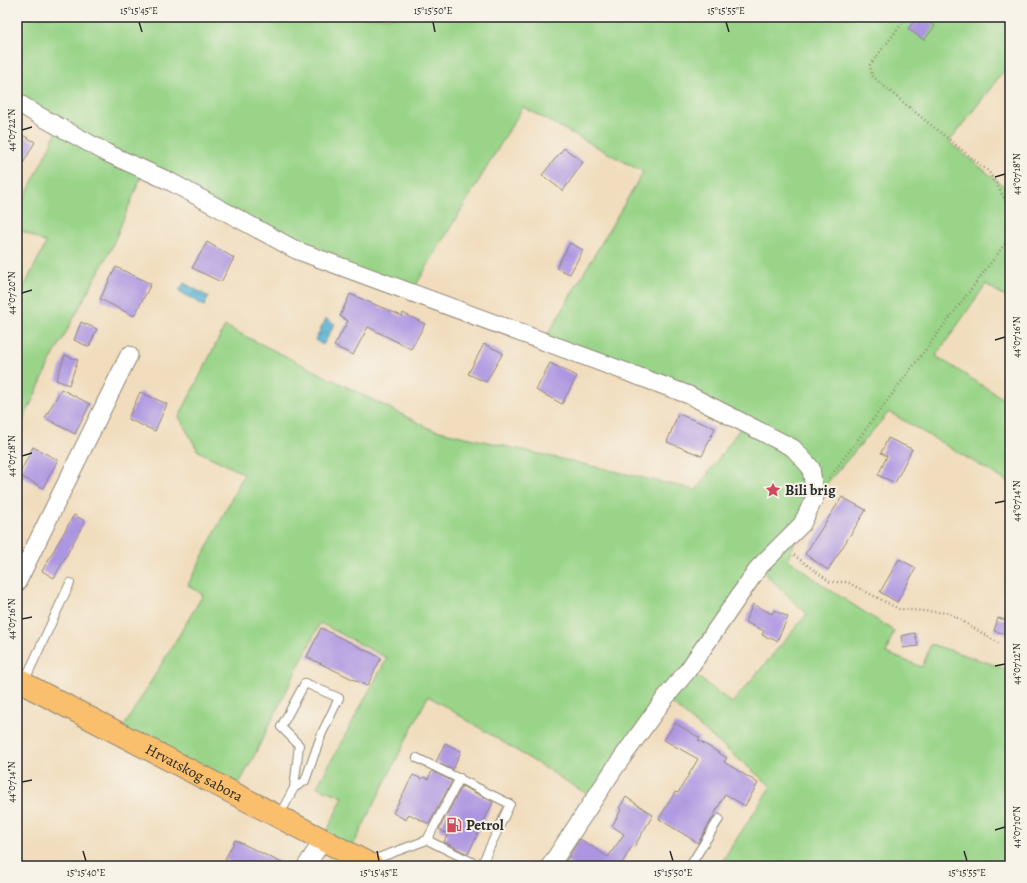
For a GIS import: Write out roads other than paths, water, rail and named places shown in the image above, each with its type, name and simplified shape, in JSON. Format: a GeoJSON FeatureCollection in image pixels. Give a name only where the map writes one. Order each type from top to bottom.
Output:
{"type":"FeatureCollection","features":[{"type":"Feature","properties":{"kind":"main road","name":"Hrvatskog sabora"},"geometry":{"type":"LineString","coordinates":[[20,680],[349,855]]}},
{"type":"Feature","properties":{"kind":"street"},"geometry":{"type":"LineString","coordinates":[[17,102],[101,150],[171,182],[296,250],[689,395],[793,448],[811,468],[815,497],[802,524],[759,567],[688,670],[665,698],[614,769],[550,866]]}},
{"type":"Feature","properties":{"kind":"street"},"geometry":{"type":"LineString","coordinates":[[17,583],[129,355]]}},
{"type":"Feature","properties":{"kind":"street"},"geometry":{"type":"LineString","coordinates":[[306,866],[349,855]]}},
{"type":"Feature","properties":{"kind":"lane"},"geometry":{"type":"LineString","coordinates":[[20,680],[70,583]]}},
{"type":"Feature","properties":{"kind":"lane"},"geometry":{"type":"LineString","coordinates":[[278,817],[294,788],[299,744],[282,727],[305,683],[339,698],[322,733],[305,781],[294,788]]}},
{"type":"Feature","properties":{"kind":"lane"},"geometry":{"type":"LineString","coordinates":[[349,855],[427,840],[481,866],[510,804],[417,758]]}},
{"type":"Feature","properties":{"kind":"lane"},"geometry":{"type":"LineString","coordinates":[[427,840],[460,778]]}},
{"type":"Feature","properties":{"kind":"lane"},"geometry":{"type":"LineString","coordinates":[[690,866],[719,820]]}},
{"type":"Feature","properties":{"kind":"water"},"geometry":{"type":"Polygon","coordinates":[[[184,283],[209,297],[204,306],[179,291],[184,283]]]}},
{"type":"Feature","properties":{"kind":"water"},"geometry":{"type":"Polygon","coordinates":[[[326,319],[335,324],[323,345],[315,340],[326,319]]]}},
{"type":"Feature","properties":{"kind":"place","name":"Bili brig"},"geometry":{"type":"Point","coordinates":[773,490]}},
{"type":"Feature","properties":{"kind":"place","name":"Petrol"},"geometry":{"type":"Point","coordinates":[454,825]}}]}
